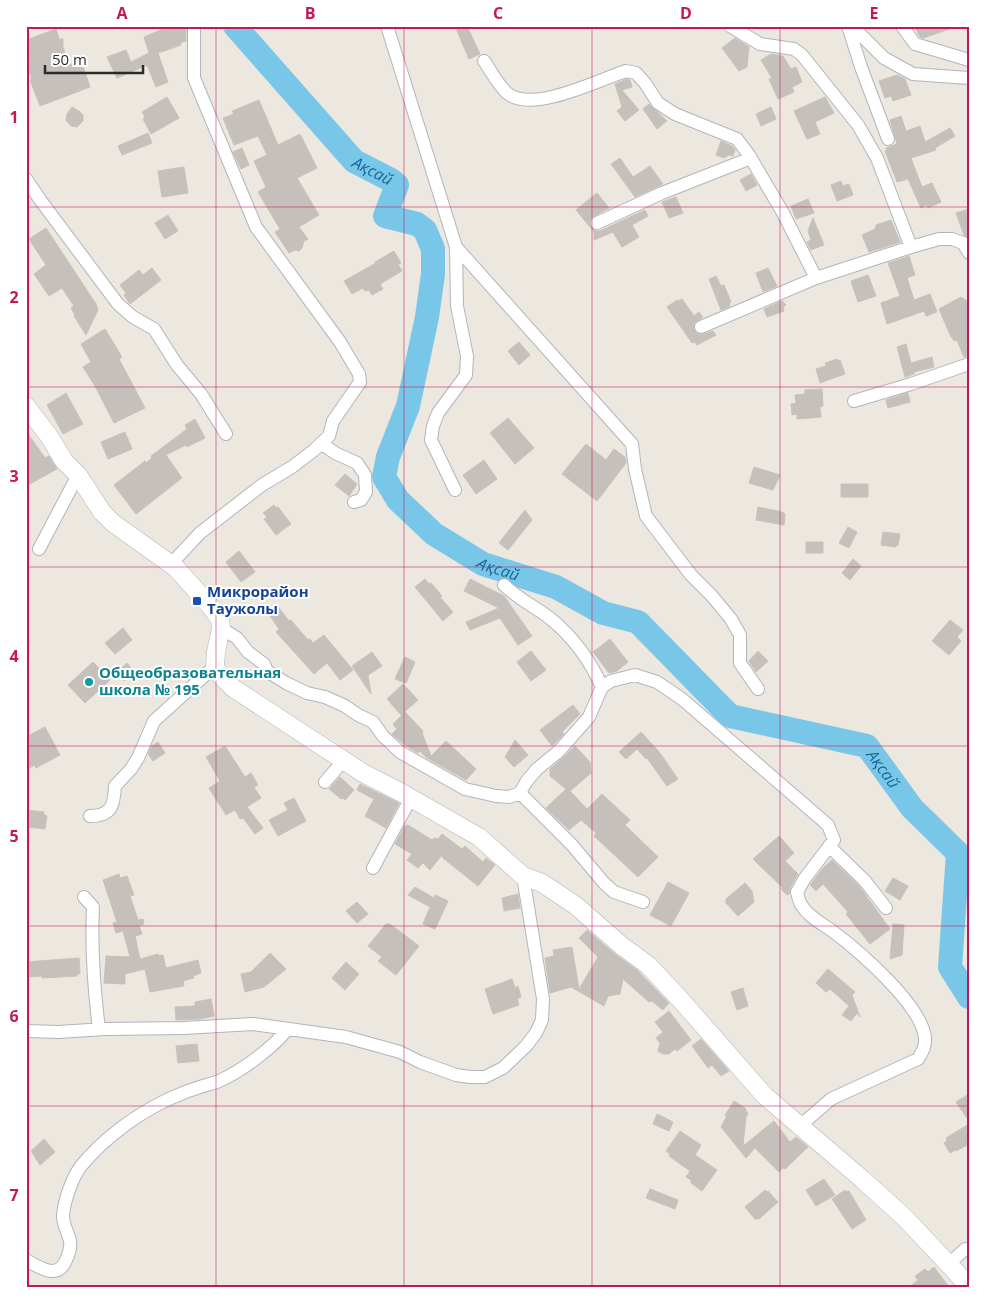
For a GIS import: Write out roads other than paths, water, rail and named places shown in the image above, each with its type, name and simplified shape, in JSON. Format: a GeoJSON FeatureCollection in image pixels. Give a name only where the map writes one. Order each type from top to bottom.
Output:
{"type":"FeatureCollection","features":[{"type":"Feature","properties":{"kind":"street"},"geometry":{"type":"LineString","coordinates":[[171,564],[200,533],[321,444],[329,436],[333,421],[360,382],[359,374],[329,326],[256,226],[194,78],[194,26]]}},
{"type":"Feature","properties":{"kind":"street"},"geometry":{"type":"LineString","coordinates":[[387,26],[456,247],[457,306],[467,356],[466,375],[438,413],[430,440],[455,490]]}},
{"type":"Feature","properties":{"kind":"street"},"geometry":{"type":"LineString","coordinates":[[730,26],[760,44],[794,49],[802,55],[858,125],[877,158],[911,247]]}},
{"type":"Feature","properties":{"kind":"street"},"geometry":{"type":"LineString","coordinates":[[850,26],[884,58],[913,74],[969,78]]}},
{"type":"Feature","properties":{"kind":"street"},"geometry":{"type":"LineString","coordinates":[[850,26],[860,67],[888,139]]}},
{"type":"Feature","properties":{"kind":"street"},"geometry":{"type":"LineString","coordinates":[[902,26],[915,44],[969,60]]}},
{"type":"Feature","properties":{"kind":"street"},"geometry":{"type":"LineString","coordinates":[[484,61],[508,93],[523,100],[556,96],[626,71],[636,73],[658,103],[687,120],[737,139],[751,158],[783,213],[816,278]]}},
{"type":"Feature","properties":{"kind":"street"},"geometry":{"type":"LineString","coordinates":[[597,223],[662,193],[751,158]]}},
{"type":"Feature","properties":{"kind":"street"},"geometry":{"type":"LineString","coordinates":[[26,179],[118,304],[133,317],[154,329],[177,365],[201,394],[226,434]]}},
{"type":"Feature","properties":{"kind":"street"},"geometry":{"type":"LineString","coordinates":[[701,327],[816,278],[939,239],[952,239],[963,243],[969,253]]}},
{"type":"Feature","properties":{"kind":"street"},"geometry":{"type":"LineString","coordinates":[[456,247],[632,444],[635,469],[646,516],[691,575],[712,596],[731,620],[740,635],[740,663],[758,689]]}},
{"type":"Feature","properties":{"kind":"street"},"geometry":{"type":"LineString","coordinates":[[854,401],[904,387],[969,364]]}},
{"type":"Feature","properties":{"kind":"street"},"geometry":{"type":"LineString","coordinates":[[26,406],[49,436],[64,461],[78,475],[98,506],[113,523],[171,564],[196,589],[220,619],[221,628],[215,666],[218,673],[234,688],[363,772],[478,837],[524,876],[557,892],[648,965],[764,1096],[856,1173],[905,1218],[969,1286]]}},
{"type":"Feature","properties":{"kind":"street"},"geometry":{"type":"LineString","coordinates":[[321,444],[357,463],[365,475],[366,492],[361,500],[354,502]]}},
{"type":"Feature","properties":{"kind":"street"},"geometry":{"type":"LineString","coordinates":[[39,549],[54,516],[64,503],[78,475]]}},
{"type":"Feature","properties":{"kind":"street"},"geometry":{"type":"LineString","coordinates":[[504,585],[516,596],[550,618],[567,634],[586,656],[602,687]]}},
{"type":"Feature","properties":{"kind":"street"},"geometry":{"type":"LineString","coordinates":[[221,628],[237,638],[248,652],[264,664],[267,671],[286,683],[307,693],[332,700],[373,722],[383,736],[400,752],[425,768],[465,789],[482,794],[509,797],[520,792],[537,769],[559,751],[589,717],[602,687],[611,681],[635,675],[657,682],[682,699],[828,825],[834,840],[805,878],[797,892],[801,905],[811,916],[832,931],[878,971],[914,1010],[922,1026],[925,1040],[923,1051],[918,1059],[831,1099],[800,1126]]}},
{"type":"Feature","properties":{"kind":"street"},"geometry":{"type":"LineString","coordinates":[[90,816],[100,816],[108,812],[114,802],[115,786],[131,769],[138,758],[154,721],[215,666]]}},
{"type":"Feature","properties":{"kind":"street"},"geometry":{"type":"LineString","coordinates":[[325,782],[344,760]]}},
{"type":"Feature","properties":{"kind":"street"},"geometry":{"type":"LineString","coordinates":[[520,792],[609,888],[626,898],[643,902]]}},
{"type":"Feature","properties":{"kind":"street"},"geometry":{"type":"LineString","coordinates":[[374,868],[411,798]]}},
{"type":"Feature","properties":{"kind":"street"},"geometry":{"type":"LineString","coordinates":[[829,846],[865,881],[886,908]]}},
{"type":"Feature","properties":{"kind":"street"},"geometry":{"type":"LineString","coordinates":[[26,1031],[58,1032],[253,1024],[341,1036],[380,1045],[456,1075],[485,1077],[503,1068],[526,1046],[536,1033],[542,1020],[544,999],[524,876]]}},
{"type":"Feature","properties":{"kind":"street"},"geometry":{"type":"LineString","coordinates":[[84,897],[93,906],[95,986],[99,1029]]}},
{"type":"Feature","properties":{"kind":"street"},"geometry":{"type":"LineString","coordinates":[[26,1260],[54,1272],[64,1267],[70,1252],[70,1242],[63,1214],[72,1179],[106,1140],[150,1109],[171,1098],[201,1086],[220,1081],[233,1074],[279,1039],[287,1030]]}},
{"type":"Feature","properties":{"kind":"street"},"geometry":{"type":"LineString","coordinates":[[948,1265],[965,1250]]}},
{"type":"Feature","properties":{"kind":"waterway","name":"Ақсай"},"geometry":{"type":"LineString","coordinates":[[235,26],[354,161],[397,185],[385,216],[417,224],[425,230],[433,249],[433,274],[427,317],[408,406],[388,457],[384,477],[398,500],[434,534],[483,564],[556,587],[603,613],[638,622],[730,716],[867,746],[912,808],[958,853],[950,967],[969,997]]}},
{"type":"Feature","properties":{"kind":"place","name":"Микрорайон Таужолы"},"geometry":{"type":"Point","coordinates":[197,601]}},
{"type":"Feature","properties":{"kind":"place","name":"Общеобразовательная школа № 195"},"geometry":{"type":"Point","coordinates":[89,682]}}]}
